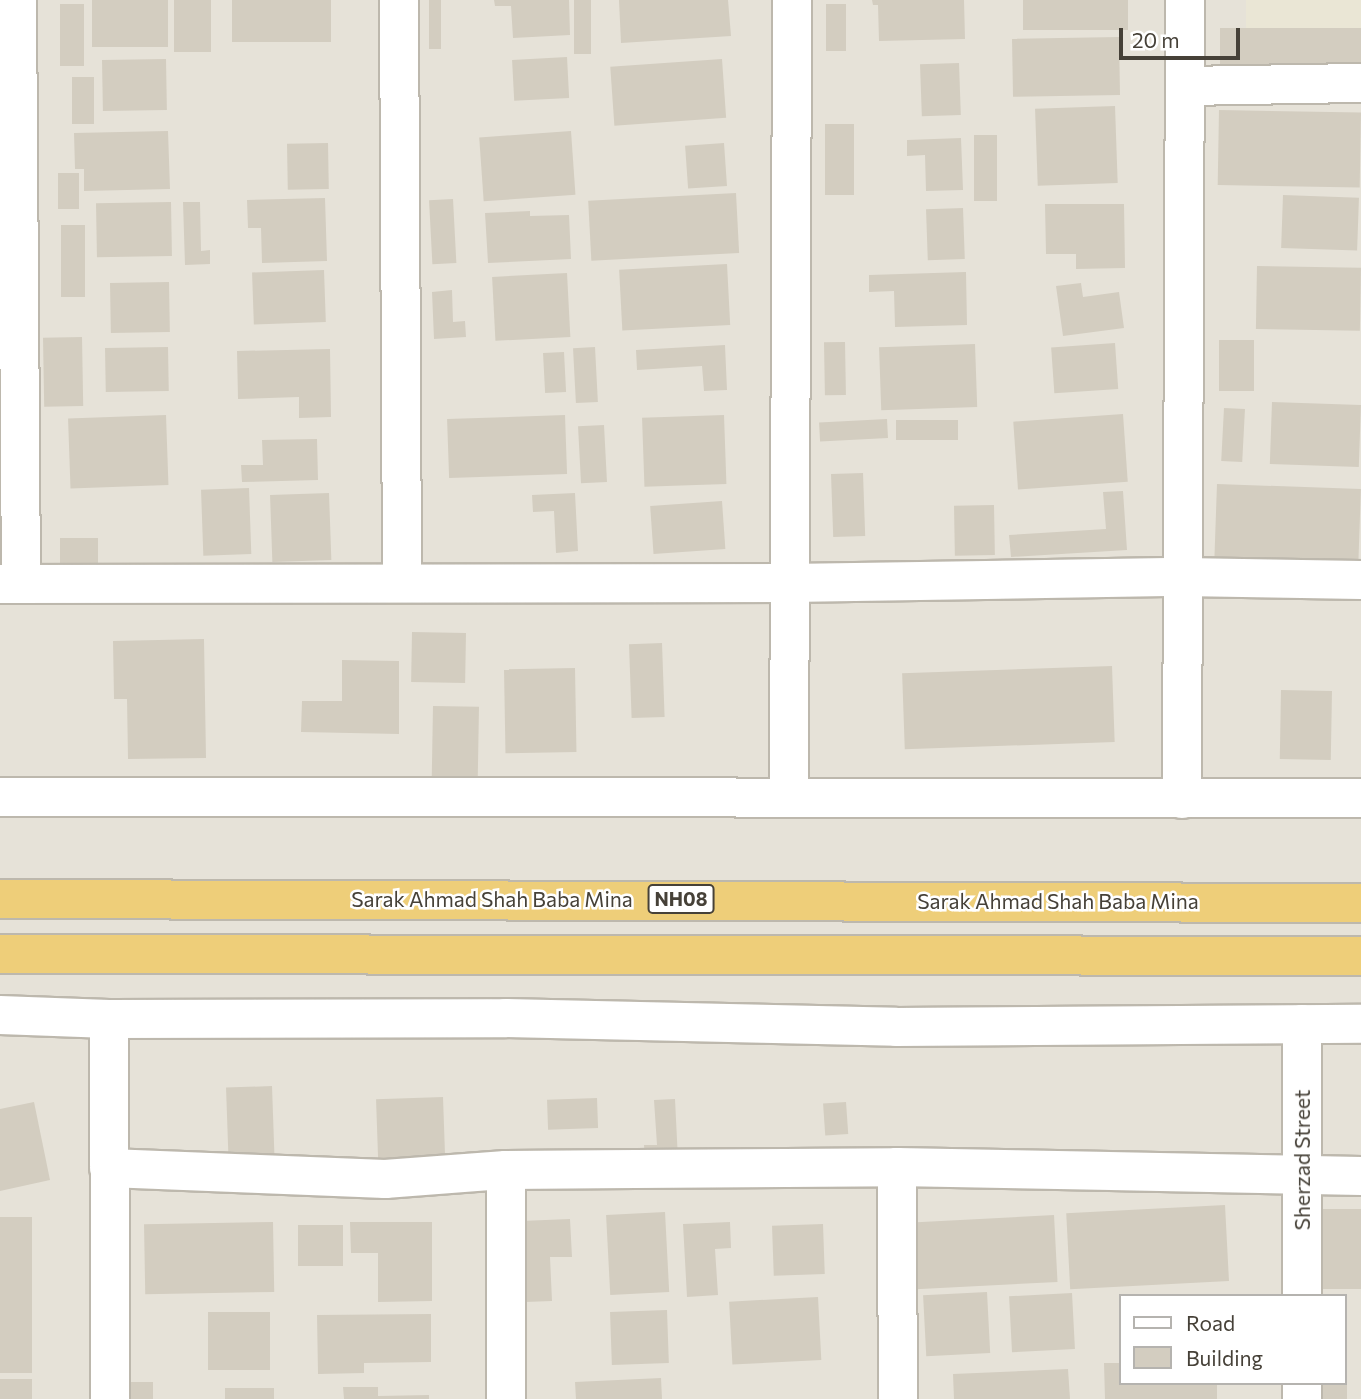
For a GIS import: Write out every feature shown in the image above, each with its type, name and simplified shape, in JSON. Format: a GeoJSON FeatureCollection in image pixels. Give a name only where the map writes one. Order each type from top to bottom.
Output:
{"type":"FeatureCollection","features":[{"type":"Feature","properties":{"kind":"highway","name":"Sarak Ahmad Shah Baba Mina"},"geometry":{"type":"LineString","coordinates":[[0,899],[1361,902]]}},
{"type":"Feature","properties":{"kind":"highway"},"geometry":{"type":"LineString","coordinates":[[0,954],[1361,956]]}},
{"type":"Feature","properties":{"kind":"street"},"geometry":{"type":"LineString","coordinates":[[18,0],[11,584],[789,583],[1183,577],[1361,580]]}},
{"type":"Feature","properties":{"kind":"street"},"geometry":{"type":"LineString","coordinates":[[398,0],[402,582]]}},
{"type":"Feature","properties":{"kind":"street"},"geometry":{"type":"LineString","coordinates":[[789,795],[792,0]]}},
{"type":"Feature","properties":{"kind":"street"},"geometry":{"type":"LineString","coordinates":[[1182,799],[1185,0]]}},
{"type":"Feature","properties":{"kind":"street"},"geometry":{"type":"LineString","coordinates":[[1185,86],[1361,83]]}},
{"type":"Feature","properties":{"kind":"street"},"geometry":{"type":"LineString","coordinates":[[0,797],[789,795],[1361,798]]}},
{"type":"Feature","properties":{"kind":"street"},"geometry":{"type":"LineString","coordinates":[[0,1015],[109,1019],[506,1017],[896,1027],[1361,1024]]}},
{"type":"Feature","properties":{"kind":"street"},"geometry":{"type":"LineString","coordinates":[[109,1019],[110,1399]]}},
{"type":"Feature","properties":{"kind":"street","name":"Sherzad Street"},"geometry":{"type":"LineString","coordinates":[[1302,1024],[1302,1294]]}},
{"type":"Feature","properties":{"kind":"street"},"geometry":{"type":"LineString","coordinates":[[109,1168],[386,1179],[506,1170],[897,1167],[1302,1177],[1361,1176]]}},
{"type":"Feature","properties":{"kind":"street"},"geometry":{"type":"LineString","coordinates":[[897,1167],[898,1399]]}},
{"type":"Feature","properties":{"kind":"street"},"geometry":{"type":"LineString","coordinates":[[506,1170],[506,1399]]}},
{"type":"Feature","properties":{"kind":"shaded area"},"geometry":{"type":"Polygon","coordinates":[[[0,0],[1361,0],[1361,1399],[0,1399],[0,0]]]}},
{"type":"Feature","properties":{"kind":"shaded area"},"geometry":{"type":"Polygon","coordinates":[[[1246,0],[1361,0],[1361,64],[1246,64],[1246,0]]]}},
{"type":"Feature","properties":{"kind":"building"},"geometry":{"type":"Polygon","coordinates":[[[92,0],[168,0],[168,47],[92,47],[92,0]]]}},
{"type":"Feature","properties":{"kind":"building"},"geometry":{"type":"Polygon","coordinates":[[[174,0],[211,0],[211,52],[174,52],[174,0]]]}},
{"type":"Feature","properties":{"kind":"building"},"geometry":{"type":"Polygon","coordinates":[[[232,0],[331,0],[331,42],[232,42],[232,0]]]}},
{"type":"Feature","properties":{"kind":"building"},"geometry":{"type":"Polygon","coordinates":[[[429,0],[441,0],[441,49],[429,49],[429,0]]]}},
{"type":"Feature","properties":{"kind":"building"},"geometry":{"type":"Polygon","coordinates":[[[494,0],[569,0],[570,35],[513,38],[511,6],[495,6],[494,0]]]}},
{"type":"Feature","properties":{"kind":"building"},"geometry":{"type":"Polygon","coordinates":[[[574,0],[591,0],[591,54],[574,54],[574,0]]]}},
{"type":"Feature","properties":{"kind":"building"},"geometry":{"type":"Polygon","coordinates":[[[619,0],[728,0],[731,36],[621,43],[619,0]]]}},
{"type":"Feature","properties":{"kind":"building"},"geometry":{"type":"Polygon","coordinates":[[[872,0],[964,0],[965,39],[879,41],[878,5],[873,5],[872,0]]]}},
{"type":"Feature","properties":{"kind":"building"},"geometry":{"type":"Polygon","coordinates":[[[1023,0],[1128,0],[1128,30],[1023,30],[1023,0]]]}},
{"type":"Feature","properties":{"kind":"building"},"geometry":{"type":"Polygon","coordinates":[[[60,4],[84,4],[84,66],[60,66],[60,4]]]}},
{"type":"Feature","properties":{"kind":"building"},"geometry":{"type":"Polygon","coordinates":[[[826,4],[846,4],[846,51],[826,51],[826,4]]]}},
{"type":"Feature","properties":{"kind":"building"},"geometry":{"type":"Polygon","coordinates":[[[1220,28],[1361,28],[1361,68],[1220,68],[1220,28]]]}},
{"type":"Feature","properties":{"kind":"building"},"geometry":{"type":"Polygon","coordinates":[[[1119,37],[1120,95],[1013,97],[1012,39],[1119,37]]]}},
{"type":"Feature","properties":{"kind":"building"},"geometry":{"type":"Polygon","coordinates":[[[567,57],[569,98],[514,101],[512,60],[567,57]]]}},
{"type":"Feature","properties":{"kind":"building"},"geometry":{"type":"Polygon","coordinates":[[[166,59],[167,110],[103,111],[102,60],[166,59]]]}},
{"type":"Feature","properties":{"kind":"building"},"geometry":{"type":"Polygon","coordinates":[[[722,59],[726,118],[614,126],[610,67],[722,59]]]}},
{"type":"Feature","properties":{"kind":"building"},"geometry":{"type":"Polygon","coordinates":[[[959,63],[961,115],[922,116],[920,64],[959,63]]]}},
{"type":"Feature","properties":{"kind":"building"},"geometry":{"type":"Polygon","coordinates":[[[72,77],[94,77],[94,124],[72,124],[72,77]]]}},
{"type":"Feature","properties":{"kind":"building"},"geometry":{"type":"Polygon","coordinates":[[[1115,106],[1118,183],[1038,186],[1035,109],[1115,106]]]}},
{"type":"Feature","properties":{"kind":"building"},"geometry":{"type":"Polygon","coordinates":[[[1219,110],[1361,112],[1360,187],[1218,185],[1219,110]]]}},
{"type":"Feature","properties":{"kind":"building"},"geometry":{"type":"Polygon","coordinates":[[[825,124],[854,124],[854,195],[825,195],[825,124]]]}},
{"type":"Feature","properties":{"kind":"building"},"geometry":{"type":"Polygon","coordinates":[[[168,131],[170,189],[84,191],[84,169],[75,169],[74,133],[168,131]]]}},
{"type":"Feature","properties":{"kind":"building"},"geometry":{"type":"Polygon","coordinates":[[[571,131],[575,195],[484,201],[479,137],[571,131]]]}},
{"type":"Feature","properties":{"kind":"building"},"geometry":{"type":"Polygon","coordinates":[[[974,135],[997,135],[997,201],[974,201],[974,135]]]}},
{"type":"Feature","properties":{"kind":"building"},"geometry":{"type":"Polygon","coordinates":[[[961,138],[963,190],[926,191],[925,155],[907,156],[907,140],[961,138]]]}},
{"type":"Feature","properties":{"kind":"building"},"geometry":{"type":"Polygon","coordinates":[[[328,143],[329,189],[288,190],[287,144],[328,143]]]}},
{"type":"Feature","properties":{"kind":"building"},"geometry":{"type":"Polygon","coordinates":[[[724,143],[727,186],[688,189],[685,146],[724,143]]]}},
{"type":"Feature","properties":{"kind":"building"},"geometry":{"type":"Polygon","coordinates":[[[58,173],[79,173],[79,209],[58,209],[58,173]]]}},
{"type":"Feature","properties":{"kind":"building"},"geometry":{"type":"Polygon","coordinates":[[[736,193],[739,253],[591,261],[588,201],[736,193]]]}},
{"type":"Feature","properties":{"kind":"building"},"geometry":{"type":"Polygon","coordinates":[[[1283,195],[1359,198],[1357,251],[1281,248],[1283,195]]]}},
{"type":"Feature","properties":{"kind":"building"},"geometry":{"type":"Polygon","coordinates":[[[325,198],[327,261],[262,263],[261,228],[248,228],[247,200],[325,198]]]}},
{"type":"Feature","properties":{"kind":"building"},"geometry":{"type":"Polygon","coordinates":[[[453,199],[456,263],[432,264],[429,200],[453,199]]]}},
{"type":"Feature","properties":{"kind":"building"},"geometry":{"type":"Polygon","coordinates":[[[171,202],[172,256],[97,257],[96,203],[171,202]]]}},
{"type":"Feature","properties":{"kind":"building"},"geometry":{"type":"Polygon","coordinates":[[[183,202],[200,202],[201,251],[210,250],[210,264],[185,265],[183,202]]]}},
{"type":"Feature","properties":{"kind":"building"},"geometry":{"type":"Polygon","coordinates":[[[1045,204],[1124,204],[1125,268],[1076,269],[1076,254],[1046,254],[1045,204]]]}},
{"type":"Feature","properties":{"kind":"building"},"geometry":{"type":"Polygon","coordinates":[[[963,208],[965,259],[928,260],[926,209],[963,208]]]}},
{"type":"Feature","properties":{"kind":"building"},"geometry":{"type":"Polygon","coordinates":[[[530,211],[530,216],[569,215],[571,259],[488,263],[485,213],[530,211]]]}},
{"type":"Feature","properties":{"kind":"building"},"geometry":{"type":"Polygon","coordinates":[[[61,225],[85,225],[85,297],[61,297],[61,225]]]}},
{"type":"Feature","properties":{"kind":"building"},"geometry":{"type":"Polygon","coordinates":[[[727,264],[730,325],[622,331],[619,270],[727,264]]]}},
{"type":"Feature","properties":{"kind":"building"},"geometry":{"type":"Polygon","coordinates":[[[1257,266],[1361,268],[1360,331],[1256,329],[1257,266]]]}},
{"type":"Feature","properties":{"kind":"building"},"geometry":{"type":"Polygon","coordinates":[[[324,270],[326,322],[254,324],[252,273],[324,270]]]}},
{"type":"Feature","properties":{"kind":"building"},"geometry":{"type":"Polygon","coordinates":[[[966,272],[967,325],[895,327],[894,291],[869,292],[869,275],[966,272]]]}},
{"type":"Feature","properties":{"kind":"building"},"geometry":{"type":"Polygon","coordinates":[[[567,273],[570,337],[495,341],[492,277],[567,273]]]}},
{"type":"Feature","properties":{"kind":"building"},"geometry":{"type":"Polygon","coordinates":[[[169,282],[170,332],[111,333],[110,283],[169,282]]]}},
{"type":"Feature","properties":{"kind":"building"},"geometry":{"type":"Polygon","coordinates":[[[1081,283],[1083,297],[1119,292],[1124,328],[1063,336],[1056,286],[1081,283]]]}},
{"type":"Feature","properties":{"kind":"building"},"geometry":{"type":"Polygon","coordinates":[[[452,290],[453,322],[465,321],[466,337],[434,339],[432,292],[452,290]]]}},
{"type":"Feature","properties":{"kind":"building"},"geometry":{"type":"Polygon","coordinates":[[[82,337],[83,406],[44,407],[43,338],[82,337]]]}},
{"type":"Feature","properties":{"kind":"building"},"geometry":{"type":"Polygon","coordinates":[[[1219,340],[1254,340],[1254,391],[1219,391],[1219,340]]]}},
{"type":"Feature","properties":{"kind":"building"},"geometry":{"type":"Polygon","coordinates":[[[824,342],[845,342],[846,395],[825,395],[824,342]]]}},
{"type":"Feature","properties":{"kind":"building"},"geometry":{"type":"Polygon","coordinates":[[[1115,343],[1118,389],[1054,393],[1051,347],[1115,343]]]}},
{"type":"Feature","properties":{"kind":"building"},"geometry":{"type":"Polygon","coordinates":[[[975,344],[977,407],[881,410],[879,347],[975,344]]]}},
{"type":"Feature","properties":{"kind":"building"},"geometry":{"type":"Polygon","coordinates":[[[725,345],[727,390],[704,391],[702,366],[637,370],[636,350],[725,345]]]}},
{"type":"Feature","properties":{"kind":"building"},"geometry":{"type":"Polygon","coordinates":[[[168,347],[169,391],[106,392],[105,348],[168,347]]]}},
{"type":"Feature","properties":{"kind":"building"},"geometry":{"type":"Polygon","coordinates":[[[595,347],[598,402],[576,403],[573,348],[595,347]]]}},
{"type":"Feature","properties":{"kind":"building"},"geometry":{"type":"Polygon","coordinates":[[[330,349],[331,417],[299,418],[299,397],[238,399],[237,351],[330,349]]]}},
{"type":"Feature","properties":{"kind":"building"},"geometry":{"type":"Polygon","coordinates":[[[564,352],[566,392],[545,393],[543,353],[564,352]]]}},
{"type":"Feature","properties":{"kind":"building"},"geometry":{"type":"Polygon","coordinates":[[[1272,402],[1361,405],[1359,467],[1270,464],[1272,402]]]}},
{"type":"Feature","properties":{"kind":"building"},"geometry":{"type":"Polygon","coordinates":[[[1224,408],[1245,409],[1242,462],[1221,461],[1224,408]]]}},
{"type":"Feature","properties":{"kind":"building"},"geometry":{"type":"Polygon","coordinates":[[[1123,414],[1128,482],[1018,490],[1013,422],[1123,414]]]}},
{"type":"Feature","properties":{"kind":"building"},"geometry":{"type":"Polygon","coordinates":[[[166,415],[168,485],[71,488],[68,418],[166,415]]]}},
{"type":"Feature","properties":{"kind":"building"},"geometry":{"type":"Polygon","coordinates":[[[565,415],[567,474],[449,478],[447,419],[565,415]]]}},
{"type":"Feature","properties":{"kind":"building"},"geometry":{"type":"Polygon","coordinates":[[[724,415],[726,484],[644,487],[642,418],[724,415]]]}},
{"type":"Feature","properties":{"kind":"building"},"geometry":{"type":"Polygon","coordinates":[[[887,419],[888,438],[820,442],[819,423],[887,419]]]}},
{"type":"Feature","properties":{"kind":"building"},"geometry":{"type":"Polygon","coordinates":[[[896,420],[958,420],[958,440],[896,440],[896,420]]]}},
{"type":"Feature","properties":{"kind":"building"},"geometry":{"type":"Polygon","coordinates":[[[604,425],[607,482],[581,483],[578,426],[604,425]]]}},
{"type":"Feature","properties":{"kind":"building"},"geometry":{"type":"Polygon","coordinates":[[[317,439],[318,480],[242,482],[241,465],[263,465],[262,440],[317,439]]]}},
{"type":"Feature","properties":{"kind":"building"},"geometry":{"type":"Polygon","coordinates":[[[863,473],[865,536],[833,537],[831,474],[863,473]]]}},
{"type":"Feature","properties":{"kind":"building"},"geometry":{"type":"Polygon","coordinates":[[[1217,484],[1361,489],[1358,568],[1214,563],[1217,484]]]}},
{"type":"Feature","properties":{"kind":"building"},"geometry":{"type":"Polygon","coordinates":[[[249,488],[251,554],[203,556],[201,490],[249,488]]]}},
{"type":"Feature","properties":{"kind":"building"},"geometry":{"type":"Polygon","coordinates":[[[1123,491],[1127,550],[1011,557],[1009,535],[1106,529],[1103,492],[1123,491]]]}},
{"type":"Feature","properties":{"kind":"building"},"geometry":{"type":"Polygon","coordinates":[[[329,493],[331,560],[272,562],[270,495],[329,493]]]}},
{"type":"Feature","properties":{"kind":"building"},"geometry":{"type":"Polygon","coordinates":[[[575,493],[578,551],[556,553],[554,511],[533,512],[532,495],[575,493]]]}},
{"type":"Feature","properties":{"kind":"building"},"geometry":{"type":"Polygon","coordinates":[[[722,501],[725,549],[654,554],[650,506],[722,501]]]}},
{"type":"Feature","properties":{"kind":"building"},"geometry":{"type":"Polygon","coordinates":[[[994,505],[995,555],[955,556],[954,506],[994,505]]]}},
{"type":"Feature","properties":{"kind":"building"},"geometry":{"type":"Polygon","coordinates":[[[60,538],[98,538],[98,575],[60,575],[60,538]]]}},
{"type":"Feature","properties":{"kind":"building"},"geometry":{"type":"Polygon","coordinates":[[[412,632],[466,633],[465,683],[411,682],[412,632]]]}},
{"type":"Feature","properties":{"kind":"building"},"geometry":{"type":"Polygon","coordinates":[[[204,639],[206,758],[128,759],[127,699],[114,699],[113,641],[204,639]]]}},
{"type":"Feature","properties":{"kind":"building"},"geometry":{"type":"Polygon","coordinates":[[[662,643],[665,717],[632,718],[629,644],[662,643]]]}},
{"type":"Feature","properties":{"kind":"building"},"geometry":{"type":"Polygon","coordinates":[[[342,660],[399,661],[399,734],[301,732],[302,701],[342,701],[342,660]]]}},
{"type":"Feature","properties":{"kind":"building"},"geometry":{"type":"Polygon","coordinates":[[[1112,666],[1115,742],[905,749],[902,673],[1112,666]]]}},
{"type":"Feature","properties":{"kind":"building"},"geometry":{"type":"Polygon","coordinates":[[[575,668],[576,752],[505,753],[504,669],[575,668]]]}},
{"type":"Feature","properties":{"kind":"building"},"geometry":{"type":"Polygon","coordinates":[[[1281,690],[1332,691],[1331,760],[1280,759],[1281,690]]]}},
{"type":"Feature","properties":{"kind":"building"},"geometry":{"type":"Polygon","coordinates":[[[433,706],[479,707],[478,779],[432,778],[433,706]]]}},
{"type":"Feature","properties":{"kind":"building"},"geometry":{"type":"Polygon","coordinates":[[[272,1086],[275,1160],[229,1162],[226,1088],[272,1086]]]}},
{"type":"Feature","properties":{"kind":"building"},"geometry":{"type":"Polygon","coordinates":[[[443,1097],[445,1168],[379,1170],[376,1099],[443,1097]]]}},
{"type":"Feature","properties":{"kind":"building"},"geometry":{"type":"Polygon","coordinates":[[[597,1098],[598,1128],[548,1130],[547,1100],[597,1098]]]}},
{"type":"Feature","properties":{"kind":"building"},"geometry":{"type":"Polygon","coordinates":[[[675,1099],[678,1160],[645,1161],[644,1145],[657,1145],[654,1100],[675,1099]]]}},
{"type":"Feature","properties":{"kind":"building"},"geometry":{"type":"Polygon","coordinates":[[[34,1102],[50,1180],[0,1191],[0,1109],[34,1102]]]}},
{"type":"Feature","properties":{"kind":"building"},"geometry":{"type":"Polygon","coordinates":[[[846,1102],[848,1134],[825,1136],[823,1104],[846,1102]]]}},
{"type":"Feature","properties":{"kind":"building"},"geometry":{"type":"Polygon","coordinates":[[[1225,1205],[1229,1281],[1070,1289],[1066,1213],[1225,1205]]]}},
{"type":"Feature","properties":{"kind":"building"},"geometry":{"type":"Polygon","coordinates":[[[1312,1209],[1361,1209],[1361,1289],[1312,1289],[1312,1209]]]}},
{"type":"Feature","properties":{"kind":"building"},"geometry":{"type":"Polygon","coordinates":[[[665,1212],[669,1292],[610,1295],[606,1215],[665,1212]]]}},
{"type":"Feature","properties":{"kind":"building"},"geometry":{"type":"Polygon","coordinates":[[[1054,1215],[1058,1282],[916,1289],[912,1222],[1054,1215]]]}},
{"type":"Feature","properties":{"kind":"building"},"geometry":{"type":"Polygon","coordinates":[[[0,1217],[32,1217],[32,1373],[0,1373],[0,1217]]]}},
{"type":"Feature","properties":{"kind":"building"},"geometry":{"type":"Polygon","coordinates":[[[570,1219],[572,1257],[550,1257],[552,1301],[525,1302],[521,1221],[570,1219]]]}},
{"type":"Feature","properties":{"kind":"building"},"geometry":{"type":"Polygon","coordinates":[[[273,1222],[274,1292],[145,1294],[144,1224],[273,1222]]]}},
{"type":"Feature","properties":{"kind":"building"},"geometry":{"type":"Polygon","coordinates":[[[350,1222],[432,1222],[432,1301],[378,1302],[378,1253],[351,1253],[350,1222]]]}},
{"type":"Feature","properties":{"kind":"building"},"geometry":{"type":"Polygon","coordinates":[[[730,1222],[731,1248],[715,1249],[718,1295],[687,1297],[683,1224],[730,1222]]]}},
{"type":"Feature","properties":{"kind":"building"},"geometry":{"type":"Polygon","coordinates":[[[823,1224],[825,1274],[774,1276],[772,1226],[823,1224]]]}},
{"type":"Feature","properties":{"kind":"building"},"geometry":{"type":"Polygon","coordinates":[[[298,1225],[343,1225],[343,1266],[298,1266],[298,1225]]]}},
{"type":"Feature","properties":{"kind":"building"},"geometry":{"type":"Polygon","coordinates":[[[987,1292],[990,1353],[926,1356],[923,1295],[987,1292]]]}},
{"type":"Feature","properties":{"kind":"building"},"geometry":{"type":"Polygon","coordinates":[[[1072,1293],[1075,1349],[1012,1352],[1009,1296],[1072,1293]]]}},
{"type":"Feature","properties":{"kind":"building"},"geometry":{"type":"Polygon","coordinates":[[[818,1297],[821,1360],[732,1365],[729,1302],[818,1297]]]}},
{"type":"Feature","properties":{"kind":"building"},"geometry":{"type":"Polygon","coordinates":[[[667,1310],[669,1363],[612,1365],[610,1312],[667,1310]]]}},
{"type":"Feature","properties":{"kind":"building"},"geometry":{"type":"Polygon","coordinates":[[[208,1312],[270,1312],[270,1370],[208,1370],[208,1312]]]}},
{"type":"Feature","properties":{"kind":"building"},"geometry":{"type":"Polygon","coordinates":[[[431,1314],[431,1362],[364,1363],[364,1373],[318,1374],[317,1315],[431,1314]]]}},
{"type":"Feature","properties":{"kind":"building"},"geometry":{"type":"Polygon","coordinates":[[[1104,1363],[1120,1363],[1120,1385],[1217,1385],[1217,1399],[1105,1399],[1104,1363]]]}},
{"type":"Feature","properties":{"kind":"building"},"geometry":{"type":"Polygon","coordinates":[[[1068,1369],[1070,1399],[954,1399],[953,1374],[1068,1369]]]}},
{"type":"Feature","properties":{"kind":"building"},"geometry":{"type":"Polygon","coordinates":[[[661,1378],[662,1399],[576,1399],[575,1382],[661,1378]]]}},
{"type":"Feature","properties":{"kind":"building"},"geometry":{"type":"Polygon","coordinates":[[[0,1379],[32,1379],[32,1399],[0,1399],[0,1379]]]}},
{"type":"Feature","properties":{"kind":"building"},"geometry":{"type":"Polygon","coordinates":[[[126,1382],[153,1382],[153,1399],[126,1399],[126,1382]]]}},
{"type":"Feature","properties":{"kind":"building"},"geometry":{"type":"Polygon","coordinates":[[[1320,1385],[1347,1385],[1347,1399],[1320,1399],[1320,1385]]]}},
{"type":"Feature","properties":{"kind":"building"},"geometry":{"type":"Polygon","coordinates":[[[343,1387],[378,1387],[378,1396],[429,1395],[429,1399],[344,1399],[343,1387]]]}},
{"type":"Feature","properties":{"kind":"building"},"geometry":{"type":"Polygon","coordinates":[[[225,1388],[274,1388],[274,1399],[225,1399],[225,1388]]]}}]}
